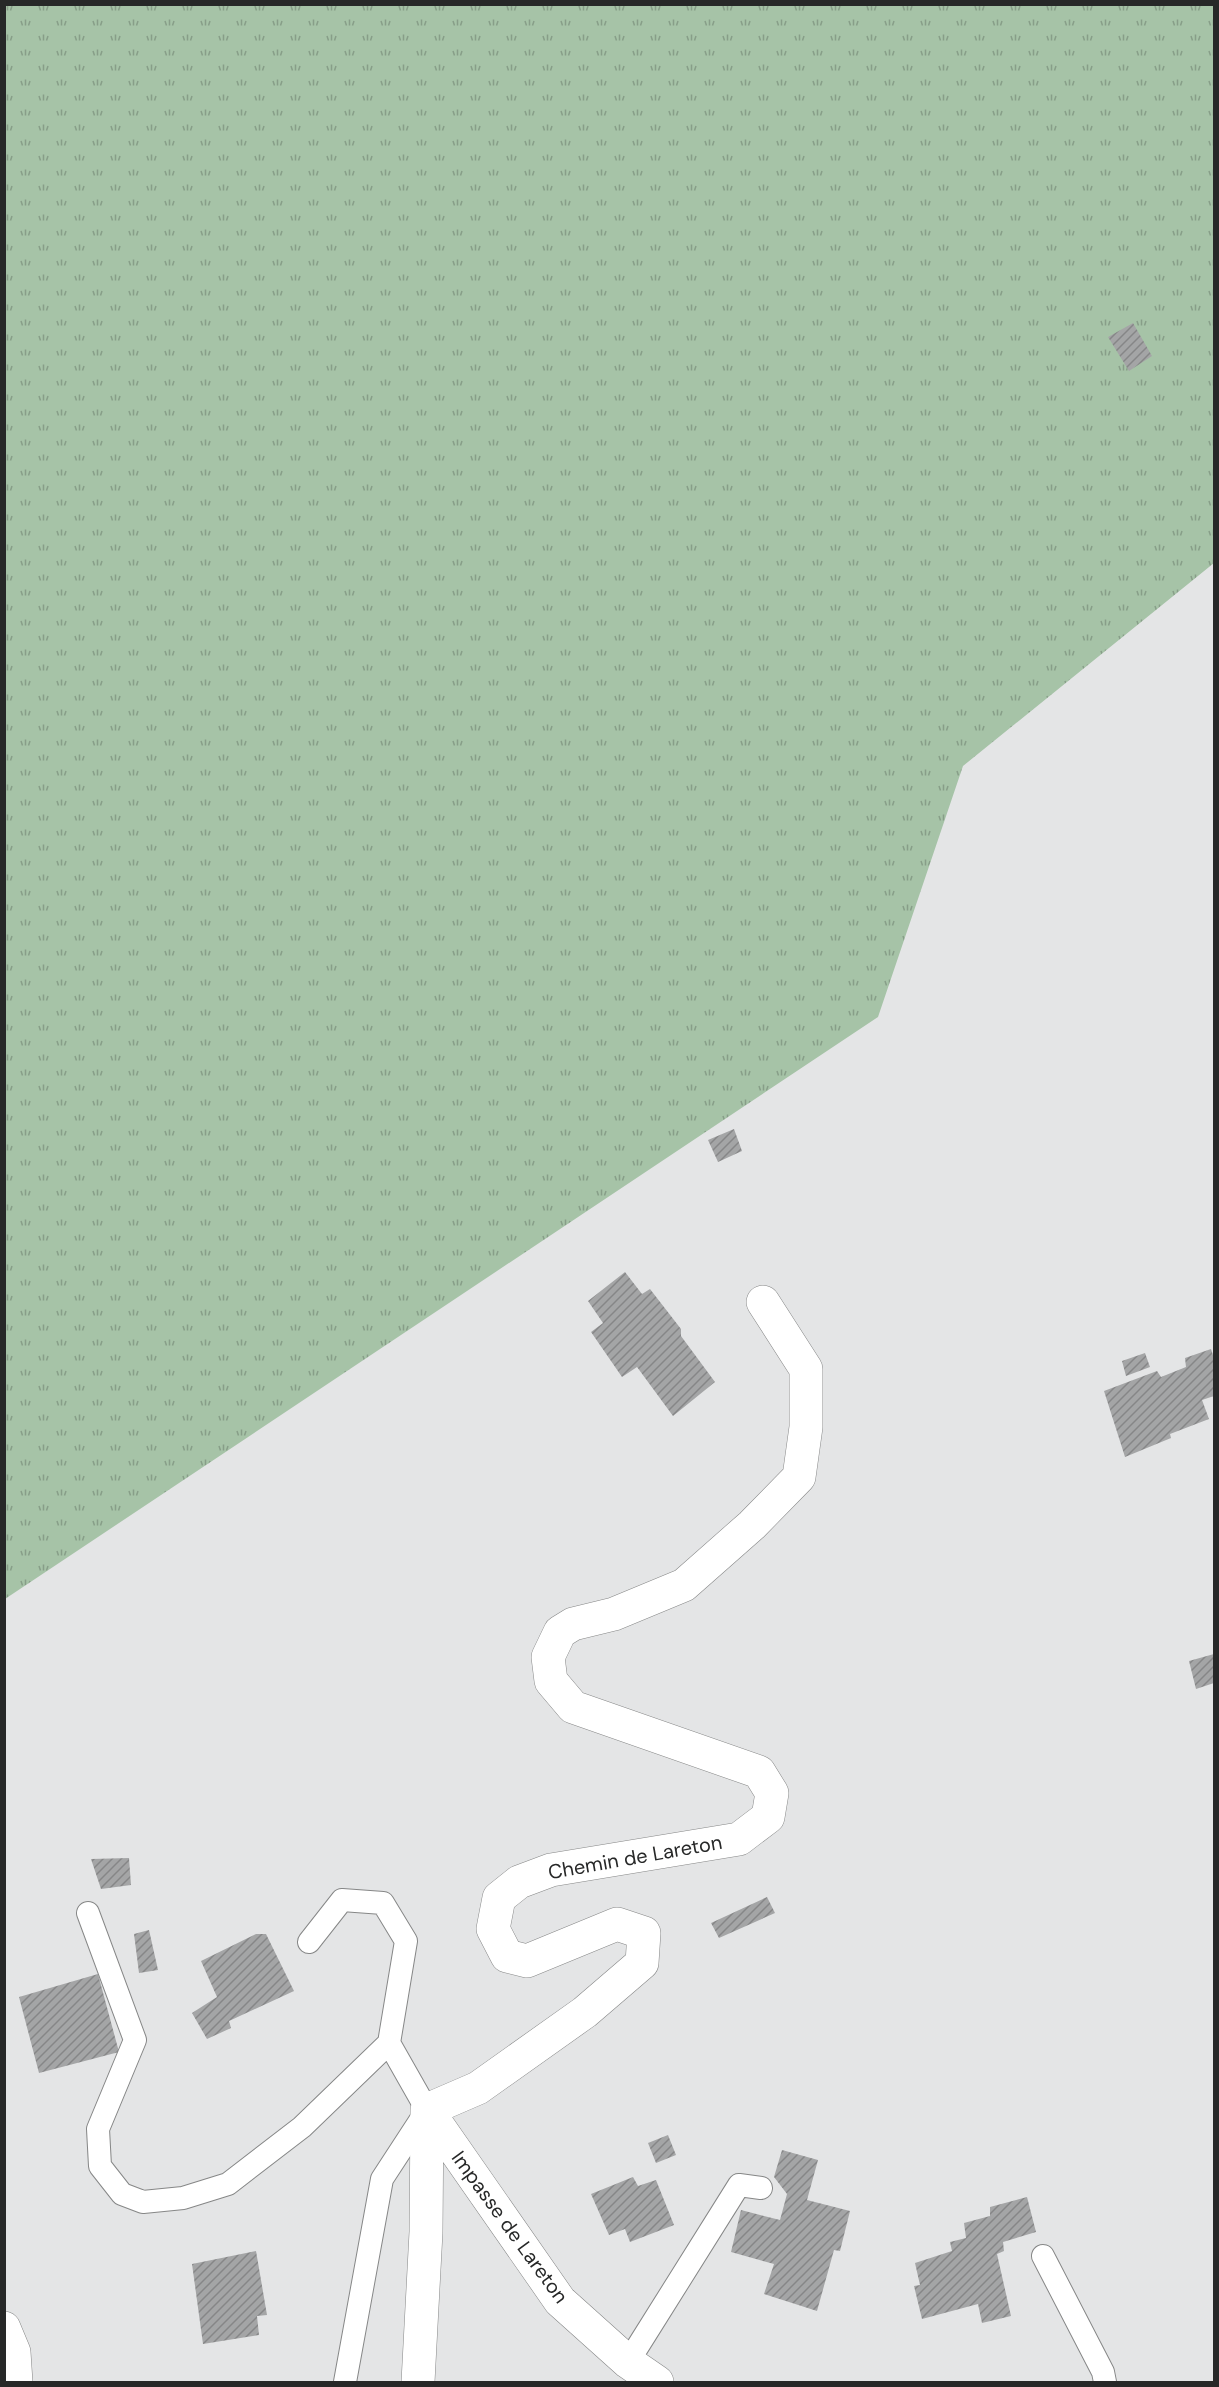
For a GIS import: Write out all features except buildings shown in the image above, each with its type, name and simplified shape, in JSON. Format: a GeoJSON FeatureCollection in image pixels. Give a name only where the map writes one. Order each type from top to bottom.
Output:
{"type":"FeatureCollection","features":[{"type":"Feature","properties":{"kind":"street","name":"Chemin de Lareton"},"geometry":{"type":"LineString","coordinates":[[427,2110],[478,2088],[585,2012],[642,1963],[644,1933],[616,1924],[527,1962],[507,1956],[493,1929],[499,1898],[519,1882],[551,1870],[739,1839],[768,1817],[772,1792],[759,1772],[573,1707],[550,1681],[548,1657],[560,1632],[573,1624],[614,1614],[684,1585],[752,1525],[799,1477],[806,1427],[806,1369],[763,1302]]}},
{"type":"Feature","properties":{"kind":"street","name":"Impasse de Lareton"},"geometry":{"type":"LineString","coordinates":[[427,2110],[560,2301],[628,2362],[657,2382]]}},
{"type":"Feature","properties":{"kind":"street"},"geometry":{"type":"LineString","coordinates":[[418,2382],[426,2232],[427,2110]]}},
{"type":"Feature","properties":{"kind":"street"},"geometry":{"type":"LineString","coordinates":[[4,2328],[14,2352],[16,2382]]}},
{"type":"Feature","properties":{"kind":"lane"},"geometry":{"type":"LineString","coordinates":[[88,1913],[135,2040],[98,2128],[100,2166],[122,2194],[143,2202],[183,2198],[228,2184],[266,2158],[302,2127],[389,2043],[406,1941],[383,1903],[342,1900],[309,1942]]}},
{"type":"Feature","properties":{"kind":"lane"},"geometry":{"type":"LineString","coordinates":[[345,2382],[382,2179],[427,2110],[389,2043]]}},
{"type":"Feature","properties":{"kind":"lane"},"geometry":{"type":"LineString","coordinates":[[628,2362],[739,2185],[761,2188]]}},
{"type":"Feature","properties":{"kind":"lane"},"geometry":{"type":"LineString","coordinates":[[1043,2256],[1103,2372],[1105,2382]]}},
{"type":"Feature","properties":{"kind":"green space"},"geometry":{"type":"Polygon","coordinates":[[[5,5],[1214,5],[1214,563],[963,766],[878,1017],[5,1599],[5,5]]]}}]}
